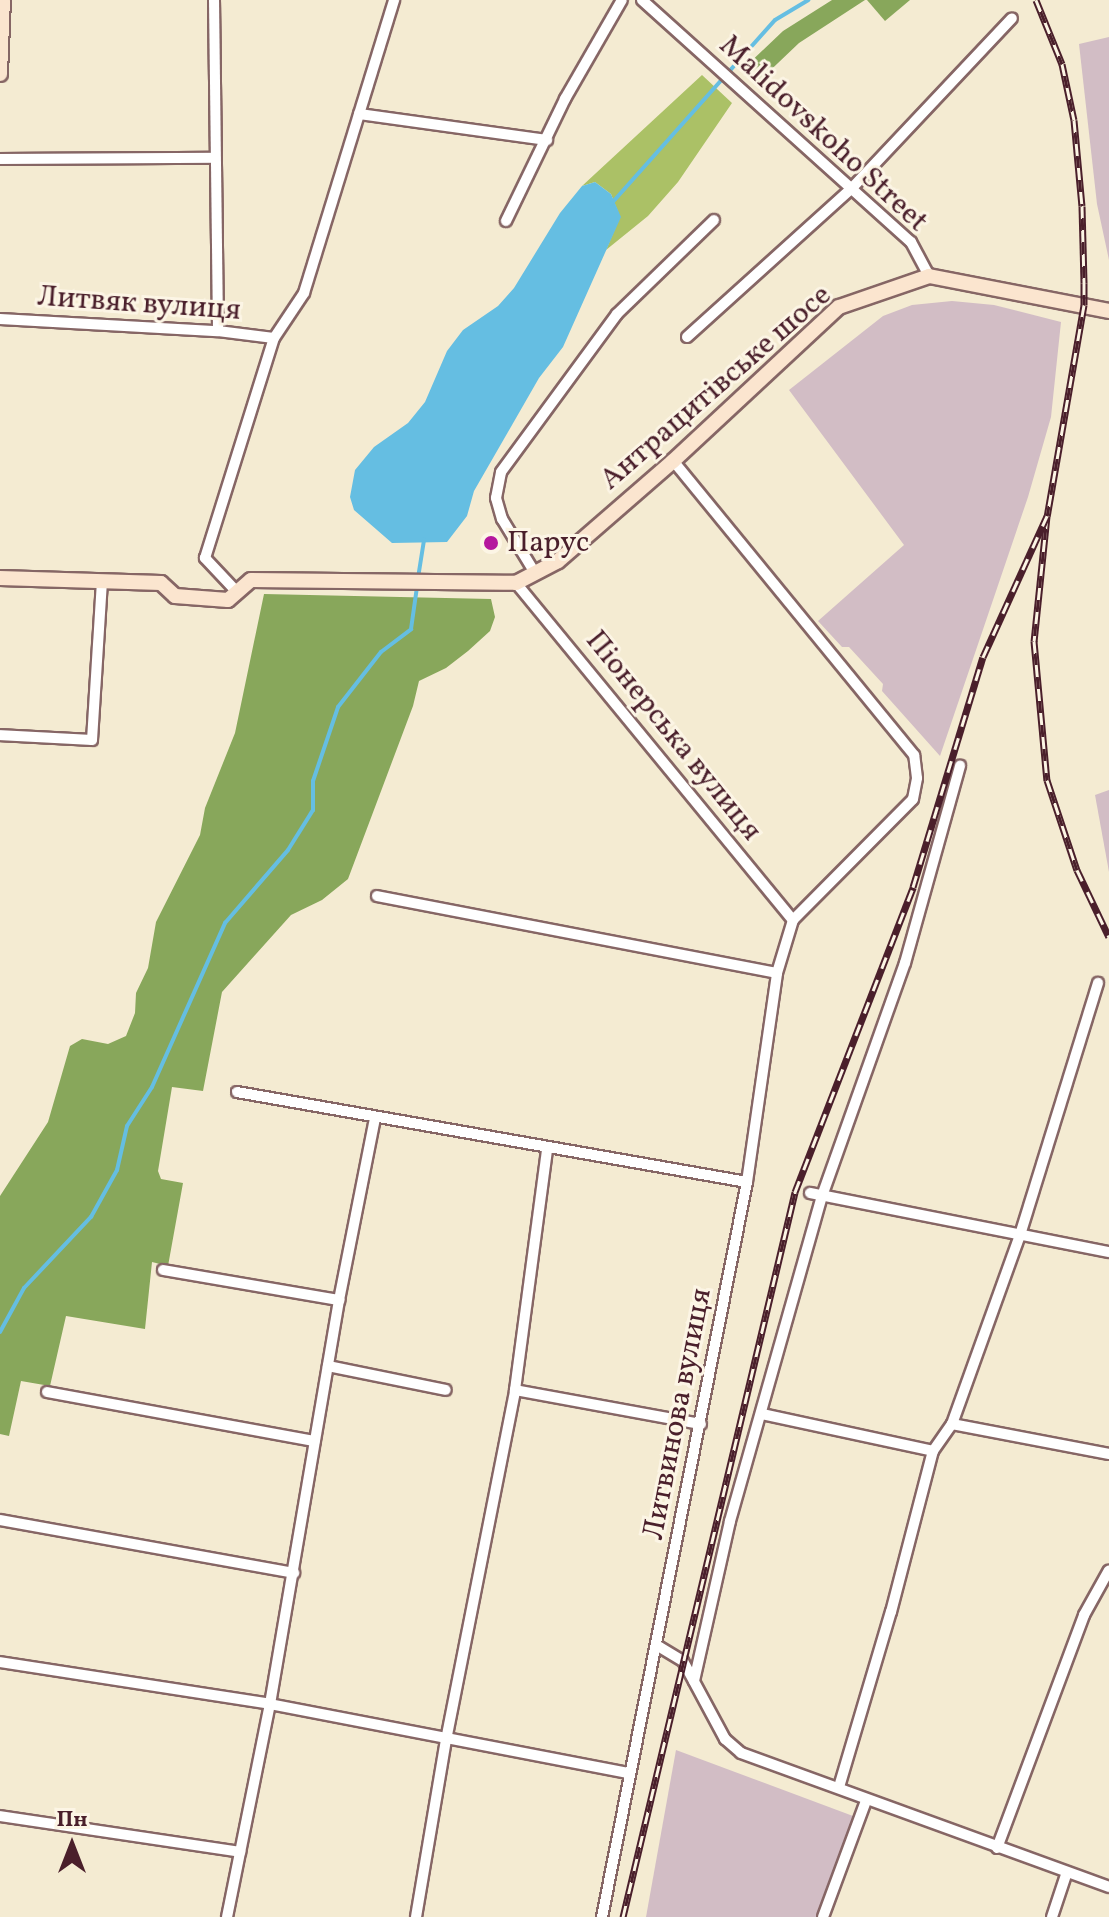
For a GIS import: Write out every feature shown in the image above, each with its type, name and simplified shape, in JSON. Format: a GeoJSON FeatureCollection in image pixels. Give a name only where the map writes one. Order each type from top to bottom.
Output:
{"type":"FeatureCollection","features":[{"type":"Feature","properties":{"kind":"main road"},"geometry":{"type":"LineString","coordinates":[[0,74],[3,0]]}},
{"type":"Feature","properties":{"kind":"main road"},"geometry":{"type":"LineString","coordinates":[[929,276],[1109,311]]}},
{"type":"Feature","properties":{"kind":"main road","name":"Антрацитівське шосе"},"geometry":{"type":"LineString","coordinates":[[516,583],[558,561],[673,461],[839,307],[929,276]]}},
{"type":"Feature","properties":{"kind":"main road"},"geometry":{"type":"LineString","coordinates":[[0,578],[161,583],[175,596],[228,600],[251,580],[516,583]]}},
{"type":"Feature","properties":{"kind":"street"},"geometry":{"type":"LineString","coordinates":[[214,0],[218,331]]}},
{"type":"Feature","properties":{"kind":"street"},"geometry":{"type":"LineString","coordinates":[[237,592],[205,558],[274,338],[304,293],[394,0]]}},
{"type":"Feature","properties":{"kind":"street"},"geometry":{"type":"LineString","coordinates":[[506,221],[565,99],[622,0]]}},
{"type":"Feature","properties":{"kind":"street","name":"Malidovskoho Street"},"geometry":{"type":"LineString","coordinates":[[642,0],[911,242],[929,276]]}},
{"type":"Feature","properties":{"kind":"street"},"geometry":{"type":"LineString","coordinates":[[687,337],[852,188],[1012,18]]}},
{"type":"Feature","properties":{"kind":"street"},"geometry":{"type":"LineString","coordinates":[[359,114],[547,140]]}},
{"type":"Feature","properties":{"kind":"street"},"geometry":{"type":"LineString","coordinates":[[0,159],[215,158]]}},
{"type":"Feature","properties":{"kind":"street"},"geometry":{"type":"LineString","coordinates":[[535,573],[502,519],[496,498],[501,472],[617,314],[714,220]]}},
{"type":"Feature","properties":{"kind":"street","name":"Литвяк вулиця"},"geometry":{"type":"LineString","coordinates":[[0,319],[218,331],[274,338]]}},
{"type":"Feature","properties":{"kind":"street"},"geometry":{"type":"LineString","coordinates":[[673,461],[914,755],[917,778],[913,799],[793,920]]}},
{"type":"Feature","properties":{"kind":"street"},"geometry":{"type":"LineString","coordinates":[[0,735],[92,740],[102,580]]}},
{"type":"Feature","properties":{"kind":"street","name":"Піонерська вулиця"},"geometry":{"type":"LineString","coordinates":[[516,583],[793,920]]}},
{"type":"Feature","properties":{"kind":"street"},"geometry":{"type":"LineString","coordinates":[[694,1681],[730,1521],[822,1196],[905,963],[960,766]]}},
{"type":"Feature","properties":{"kind":"street"},"geometry":{"type":"LineString","coordinates":[[377,896],[777,973]]}},
{"type":"Feature","properties":{"kind":"street","name":"Литвинова вулиця"},"geometry":{"type":"LineString","coordinates":[[602,1917],[628,1773],[658,1646],[747,1182],[777,973],[793,920]]}},
{"type":"Feature","properties":{"kind":"street"},"geometry":{"type":"LineString","coordinates":[[839,1787],[891,1612],[933,1451],[952,1424],[1020,1235],[1098,983]]}},
{"type":"Feature","properties":{"kind":"street"},"geometry":{"type":"LineString","coordinates":[[237,1092],[375,1119],[747,1182]]}},
{"type":"Feature","properties":{"kind":"street"},"geometry":{"type":"LineString","coordinates":[[227,1917],[270,1704],[339,1300],[375,1119]]}},
{"type":"Feature","properties":{"kind":"street"},"geometry":{"type":"LineString","coordinates":[[416,1917],[446,1740],[515,1390],[547,1149]]}},
{"type":"Feature","properties":{"kind":"street"},"geometry":{"type":"LineString","coordinates":[[810,1193],[1109,1252]]}},
{"type":"Feature","properties":{"kind":"street"},"geometry":{"type":"LineString","coordinates":[[163,1270],[339,1300]]}},
{"type":"Feature","properties":{"kind":"street"},"geometry":{"type":"LineString","coordinates":[[328,1366],[446,1390]]}},
{"type":"Feature","properties":{"kind":"street"},"geometry":{"type":"LineString","coordinates":[[515,1390],[701,1424]]}},
{"type":"Feature","properties":{"kind":"street"},"geometry":{"type":"LineString","coordinates":[[47,1392],[315,1441]]}},
{"type":"Feature","properties":{"kind":"street"},"geometry":{"type":"LineString","coordinates":[[762,1414],[933,1451]]}},
{"type":"Feature","properties":{"kind":"street"},"geometry":{"type":"LineString","coordinates":[[952,1424],[1109,1454]]}},
{"type":"Feature","properties":{"kind":"street"},"geometry":{"type":"LineString","coordinates":[[0,1520],[294,1573]]}},
{"type":"Feature","properties":{"kind":"street"},"geometry":{"type":"LineString","coordinates":[[997,1848],[1084,1615],[1109,1570]]}},
{"type":"Feature","properties":{"kind":"street"},"geometry":{"type":"LineString","coordinates":[[658,1646],[683,1661],[733,1748],[839,1787],[866,1801],[1109,1887]]}},
{"type":"Feature","properties":{"kind":"street"},"geometry":{"type":"LineString","coordinates":[[0,1662],[270,1704],[628,1773]]}},
{"type":"Feature","properties":{"kind":"street"},"geometry":{"type":"LineString","coordinates":[[823,1917],[866,1801]]}},
{"type":"Feature","properties":{"kind":"street"},"geometry":{"type":"LineString","coordinates":[[0,1816],[240,1852]]}},
{"type":"Feature","properties":{"kind":"street"},"geometry":{"type":"LineString","coordinates":[[1052,1917],[1067,1872]]}},
{"type":"Feature","properties":{"kind":"shaded area"},"geometry":{"type":"Polygon","coordinates":[[[1109,37],[1109,260],[1097,204],[1079,44],[1109,37]]]}},
{"type":"Feature","properties":{"kind":"shaded area"},"geometry":{"type":"Polygon","coordinates":[[[952,301],[994,305],[1061,322],[1051,417],[1028,497],[940,756],[882,691],[883,684],[849,647],[842,647],[818,621],[904,545],[789,390],[883,316],[912,305],[952,301]]]}},
{"type":"Feature","properties":{"kind":"shaded area"},"geometry":{"type":"Polygon","coordinates":[[[1109,790],[1109,872],[1095,795],[1109,790]]]}},
{"type":"Feature","properties":{"kind":"shaded area"},"geometry":{"type":"Polygon","coordinates":[[[676,1750],[853,1816],[818,1917],[646,1917],[676,1750]]]}},
{"type":"Feature","properties":{"kind":"green space"},"geometry":{"type":"Polygon","coordinates":[[[832,0],[865,0],[799,43],[759,81],[743,69],[783,31],[832,0]]]}},
{"type":"Feature","properties":{"kind":"green space"},"geometry":{"type":"Polygon","coordinates":[[[867,0],[910,0],[885,21],[867,0]]]}},
{"type":"Feature","properties":{"kind":"green space"},"geometry":{"type":"Polygon","coordinates":[[[702,75],[732,103],[678,182],[648,216],[606,250],[620,217],[611,194],[595,182],[582,186],[702,75]]]}},
{"type":"Feature","properties":{"kind":"green space"},"geometry":{"type":"Polygon","coordinates":[[[264,594],[491,599],[495,617],[490,631],[468,651],[446,668],[419,681],[413,706],[348,879],[322,900],[291,915],[222,992],[203,1091],[172,1087],[158,1171],[161,1179],[183,1183],[168,1266],[152,1262],[145,1329],[66,1316],[50,1386],[21,1381],[9,1436],[0,1434],[0,1196],[48,1122],[70,1046],[82,1039],[108,1044],[126,1036],[135,1013],[136,993],[148,968],[156,922],[200,835],[205,808],[235,733],[264,594]]]}},
{"type":"Feature","properties":{"kind":"water"},"geometry":{"type":"Polygon","coordinates":[[[595,182],[611,194],[621,217],[563,347],[539,378],[474,491],[467,516],[447,542],[392,543],[354,510],[350,497],[355,470],[374,447],[408,423],[425,402],[447,351],[463,330],[498,306],[514,288],[560,213],[582,186],[595,182]]]}},
{"type":"Feature","properties":{"kind":"waterway"},"geometry":{"type":"LineString","coordinates":[[611,204],[775,20],[808,0]]}},
{"type":"Feature","properties":{"kind":"waterway"},"geometry":{"type":"LineString","coordinates":[[418,578],[424,539]]}},
{"type":"Feature","properties":{"kind":"waterway"},"geometry":{"type":"LineString","coordinates":[[0,1332],[24,1288],[91,1217],[117,1170],[127,1126],[152,1087],[225,923],[288,850],[313,810],[313,781],[338,707],[381,652],[411,629],[417,587]]}},
{"type":"Feature","properties":{"kind":"railway"},"geometry":{"type":"LineString","coordinates":[[1036,0],[1062,64],[1074,120],[1082,206],[1084,305],[1047,516],[1034,641],[1047,780],[1077,870],[1109,937]]}},
{"type":"Feature","properties":{"kind":"railway"},"geometry":{"type":"LineString","coordinates":[[623,1917],[795,1192],[913,887],[983,657],[1047,516]]}},
{"type":"Feature","properties":{"kind":"place","name":"Парус"},"geometry":{"type":"Point","coordinates":[491,543]}}]}
